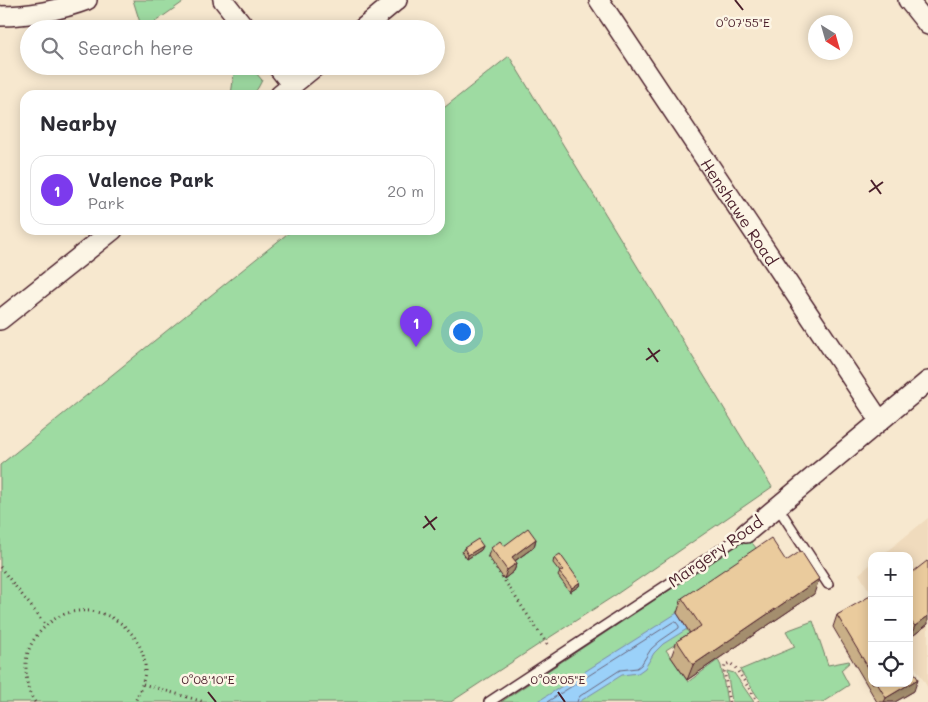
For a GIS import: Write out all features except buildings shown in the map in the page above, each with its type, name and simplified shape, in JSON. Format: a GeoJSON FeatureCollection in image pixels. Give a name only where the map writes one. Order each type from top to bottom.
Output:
{"type":"FeatureCollection","features":[{"type":"Feature","properties":{"kind":"street"},"geometry":{"type":"LineString","coordinates":[[0,16],[46,11],[86,0]]}},
{"type":"Feature","properties":{"kind":"street"},"geometry":{"type":"LineString","coordinates":[[223,0],[239,20]]}},
{"type":"Feature","properties":{"kind":"street"},"geometry":{"type":"LineString","coordinates":[[373,20],[397,0]]}},
{"type":"Feature","properties":{"kind":"street","name":"Henshawe Road"},"geometry":{"type":"LineString","coordinates":[[599,0],[880,421]]}},
{"type":"Feature","properties":{"kind":"street"},"geometry":{"type":"LineString","coordinates":[[908,0],[928,25]]}},
{"type":"Feature","properties":{"kind":"street"},"geometry":{"type":"LineString","coordinates":[[280,75],[286,90],[305,75]]}},
{"type":"Feature","properties":{"kind":"street"},"geometry":{"type":"LineString","coordinates":[[0,320],[107,235]]}},
{"type":"Feature","properties":{"kind":"street","name":"Margery Road"},"geometry":{"type":"LineString","coordinates":[[746,533],[928,381]]}},
{"type":"Feature","properties":{"kind":"lane"},"geometry":{"type":"LineString","coordinates":[[777,506],[828,584]]}},
{"type":"Feature","properties":{"kind":"lane","name":"Margery Road"},"geometry":{"type":"LineString","coordinates":[[489,702],[746,533]]}},
{"type":"Feature","properties":{"kind":"path"},"geometry":{"type":"LineString","coordinates":[[488,556],[557,658]]}},
{"type":"Feature","properties":{"kind":"path"},"geometry":{"type":"LineString","coordinates":[[0,567],[46,625]]}},
{"type":"Feature","properties":{"kind":"path"},"geometry":{"type":"LineString","coordinates":[[35,702],[32,699],[26,680],[26,660],[33,640],[46,625],[62,615],[80,610],[99,612],[116,619],[130,631],[140,647],[144,665],[143,684],[135,702]]}},
{"type":"Feature","properties":{"kind":"path"},"geometry":{"type":"LineString","coordinates":[[730,702],[724,670],[725,665],[730,663],[735,667],[758,702]]}},
{"type":"Feature","properties":{"kind":"path"},"geometry":{"type":"LineString","coordinates":[[143,684],[204,702]]}},
{"type":"Feature","properties":{"kind":"shaded area"},"geometry":{"type":"Polygon","coordinates":[[[928,518],[928,688],[913,664],[913,552],[886,552],[928,518]]]}},
{"type":"Feature","properties":{"kind":"shaded area"},"geometry":{"type":"Polygon","coordinates":[[[868,566],[868,589],[859,574],[868,566]]]}},
{"type":"Feature","properties":{"kind":"green space"},"geometry":{"type":"Polygon","coordinates":[[[133,0],[186,0],[158,20],[139,20],[133,0]]]}},
{"type":"Feature","properties":{"kind":"green space"},"geometry":{"type":"Polygon","coordinates":[[[509,56],[772,487],[614,596],[451,702],[0,702],[0,465],[286,235],[445,235],[445,107],[509,56]]]}},
{"type":"Feature","properties":{"kind":"green space"},"geometry":{"type":"Polygon","coordinates":[[[234,75],[258,75],[262,80],[256,90],[232,90],[234,75]]]}},
{"type":"Feature","properties":{"kind":"green space"},"geometry":{"type":"Polygon","coordinates":[[[748,538],[761,554],[676,612],[690,635],[666,650],[688,682],[718,660],[721,666],[727,702],[501,702],[748,538]]]}},
{"type":"Feature","properties":{"kind":"green space"},"geometry":{"type":"Polygon","coordinates":[[[813,621],[828,665],[850,662],[841,670],[849,685],[823,702],[761,702],[740,670],[795,647],[786,631],[813,621]]]}},
{"type":"Feature","properties":{"kind":"green space"},"geometry":{"type":"Polygon","coordinates":[[[727,671],[734,673],[754,702],[732,702],[727,671]]]}},
{"type":"Feature","properties":{"kind":"water"},"geometry":{"type":"Polygon","coordinates":[[[677,613],[687,629],[663,644],[654,653],[645,668],[638,673],[622,675],[579,702],[537,702],[677,613]]]}},
{"type":"Feature","properties":{"kind":"place","name":"Valence Park"},"geometry":{"type":"Point","coordinates":[416,347]}}]}
